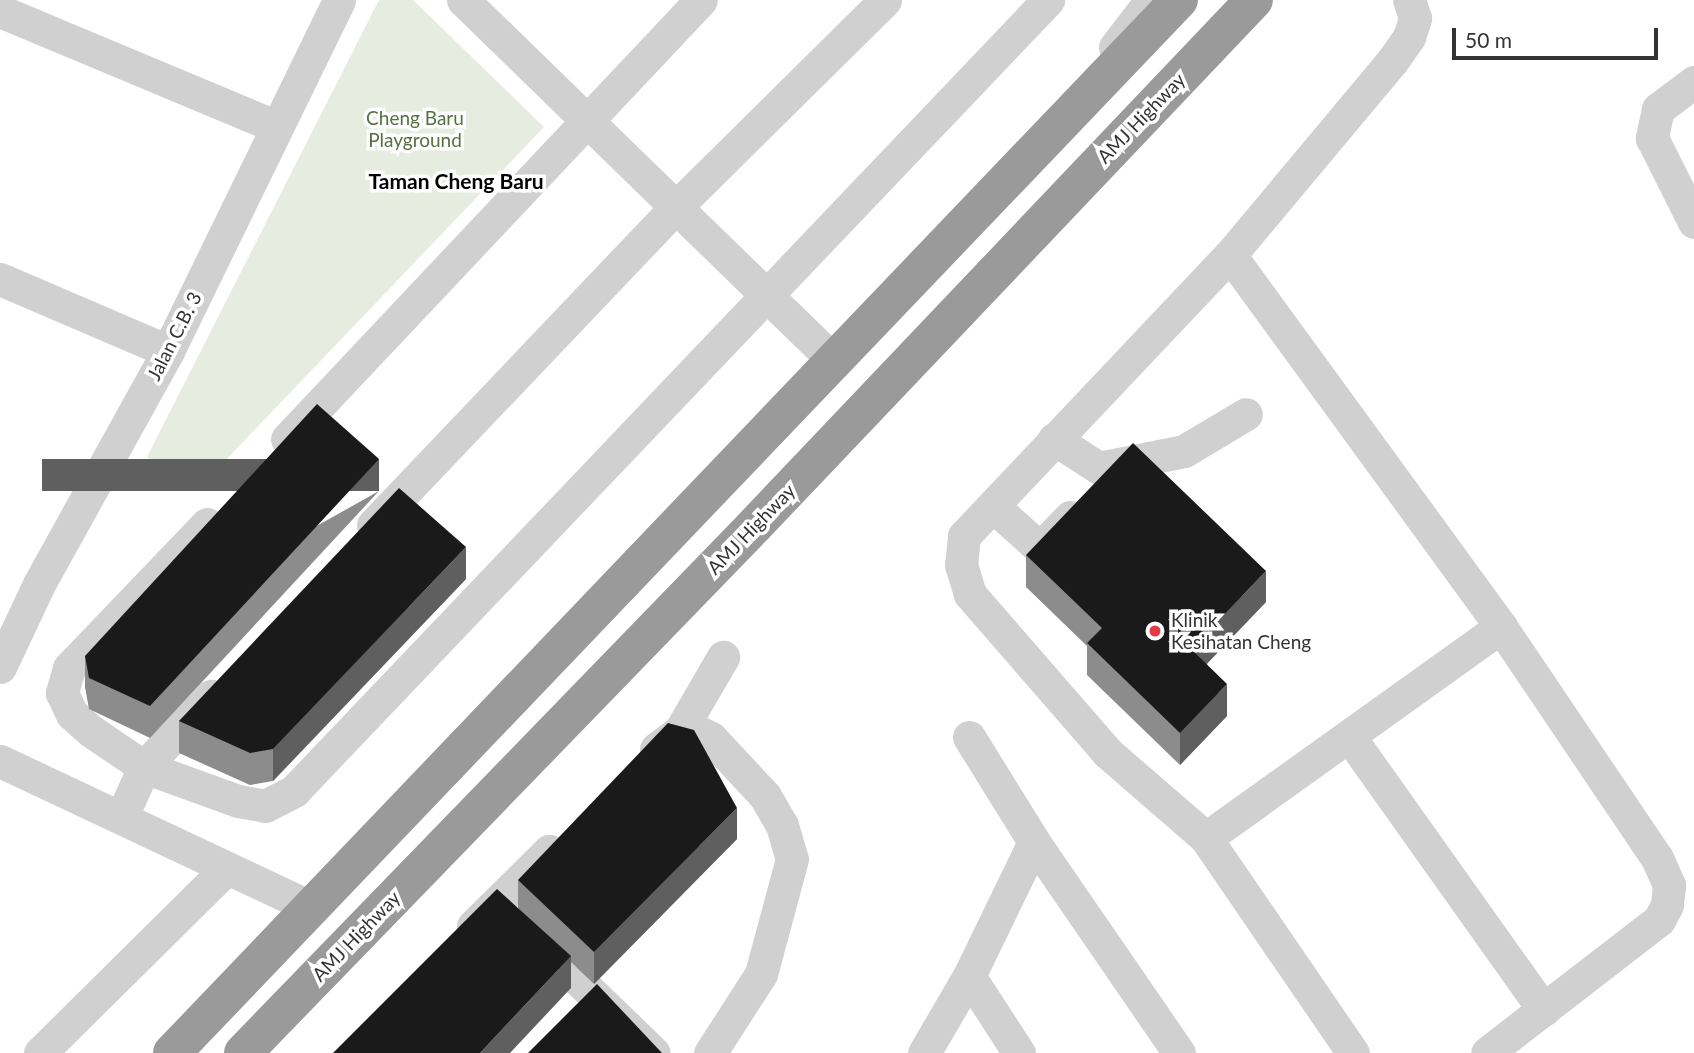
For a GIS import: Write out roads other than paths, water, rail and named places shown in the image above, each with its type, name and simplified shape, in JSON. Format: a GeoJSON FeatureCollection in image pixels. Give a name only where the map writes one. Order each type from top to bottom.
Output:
{"type":"FeatureCollection","features":[{"type":"Feature","properties":{"kind":"highway","name":"AMJ Highway"},"geometry":{"type":"LineString","coordinates":[[243,1053],[755,525],[1254,0]]}},
{"type":"Feature","properties":{"kind":"highway"},"geometry":{"type":"LineString","coordinates":[[172,1053],[832,359],[1032,154],[1151,2]]}},
{"type":"Feature","properties":{"kind":"street","name":"Jalan C.B. 3"},"geometry":{"type":"LineString","coordinates":[[0,667],[39,584],[168,351],[275,126],[339,0]]}},
{"type":"Feature","properties":{"kind":"street"},"geometry":{"type":"LineString","coordinates":[[463,0],[832,359]]}},
{"type":"Feature","properties":{"kind":"street"},"geometry":{"type":"LineString","coordinates":[[263,465],[701,0]]}},
{"type":"Feature","properties":{"kind":"street"},"geometry":{"type":"LineString","coordinates":[[349,551],[676,206],[885,0]]}},
{"type":"Feature","properties":{"kind":"street"},"geometry":{"type":"LineString","coordinates":[[225,505],[69,668],[62,693],[72,714],[144,767],[238,802],[265,806],[295,791],[768,298],[1048,0]]}},
{"type":"Feature","properties":{"kind":"street"},"geometry":{"type":"LineString","coordinates":[[1353,1053],[1206,838],[1108,753],[970,594],[961,565],[964,537],[1230,255],[1393,60],[1412,27],[1409,0]]}},
{"type":"Feature","properties":{"kind":"street"},"geometry":{"type":"LineString","coordinates":[[0,11],[275,126]]}},
{"type":"Feature","properties":{"kind":"street"},"geometry":{"type":"LineString","coordinates":[[1694,82],[1658,109],[1652,138],[1694,222]]}},
{"type":"Feature","properties":{"kind":"street"},"geometry":{"type":"LineString","coordinates":[[1230,255],[1501,627],[1657,858],[1669,885],[1667,905],[1659,920],[1487,1053]]}},
{"type":"Feature","properties":{"kind":"street"},"geometry":{"type":"LineString","coordinates":[[0,279],[168,351]]}},
{"type":"Feature","properties":{"kind":"street"},"geometry":{"type":"LineString","coordinates":[[1054,439],[1091,466],[1106,466],[1184,451],[1246,414]]}},
{"type":"Feature","properties":{"kind":"street"},"geometry":{"type":"LineString","coordinates":[[993,508],[1034,543],[1043,545],[1088,497],[1106,466]]}},
{"type":"Feature","properties":{"kind":"street"},"geometry":{"type":"LineString","coordinates":[[0,621],[17,610],[39,584]]}},
{"type":"Feature","properties":{"kind":"street"},"geometry":{"type":"LineString","coordinates":[[1206,838],[1501,627]]}},
{"type":"Feature","properties":{"kind":"street"},"geometry":{"type":"LineString","coordinates":[[634,770],[696,735],[723,657]]}},
{"type":"Feature","properties":{"kind":"street"},"geometry":{"type":"LineString","coordinates":[[122,816],[144,767],[228,678]]}},
{"type":"Feature","properties":{"kind":"street"},"geometry":{"type":"LineString","coordinates":[[696,735],[765,796],[782,825],[792,859],[785,896],[761,975],[709,1053]]}},
{"type":"Feature","properties":{"kind":"street"},"geometry":{"type":"LineString","coordinates":[[1349,736],[1545,1010]]}},
{"type":"Feature","properties":{"kind":"street"},"geometry":{"type":"LineString","coordinates":[[969,737],[1034,842],[1179,1053]]}},
{"type":"Feature","properties":{"kind":"street"},"geometry":{"type":"LineString","coordinates":[[0,761],[122,816],[312,908]]}},
{"type":"Feature","properties":{"kind":"street"},"geometry":{"type":"LineString","coordinates":[[450,949],[575,827]]}},
{"type":"Feature","properties":{"kind":"street"},"geometry":{"type":"LineString","coordinates":[[924,1053],[970,976],[1034,842]]}},
{"type":"Feature","properties":{"kind":"street"},"geometry":{"type":"LineString","coordinates":[[40,1053],[227,868]]}},
{"type":"Feature","properties":{"kind":"street"},"geometry":{"type":"LineString","coordinates":[[496,902],[583,1003],[654,1053]]}},
{"type":"Feature","properties":{"kind":"street"},"geometry":{"type":"LineString","coordinates":[[970,976],[1019,1053]]}},
{"type":"Feature","properties":{"kind":"place","name":"Klinik Kesihatan Cheng"},"geometry":{"type":"Point","coordinates":[1155,631]}},
{"type":"Feature","properties":{"kind":"district","name":"Taman Cheng Baru"},"geometry":{"type":"Point","coordinates":[456,181]}},
{"type":"Feature","properties":{"kind":"park label","name":"Cheng Baru Playground"},"geometry":{"type":"Point","coordinates":[415,129]}}]}
